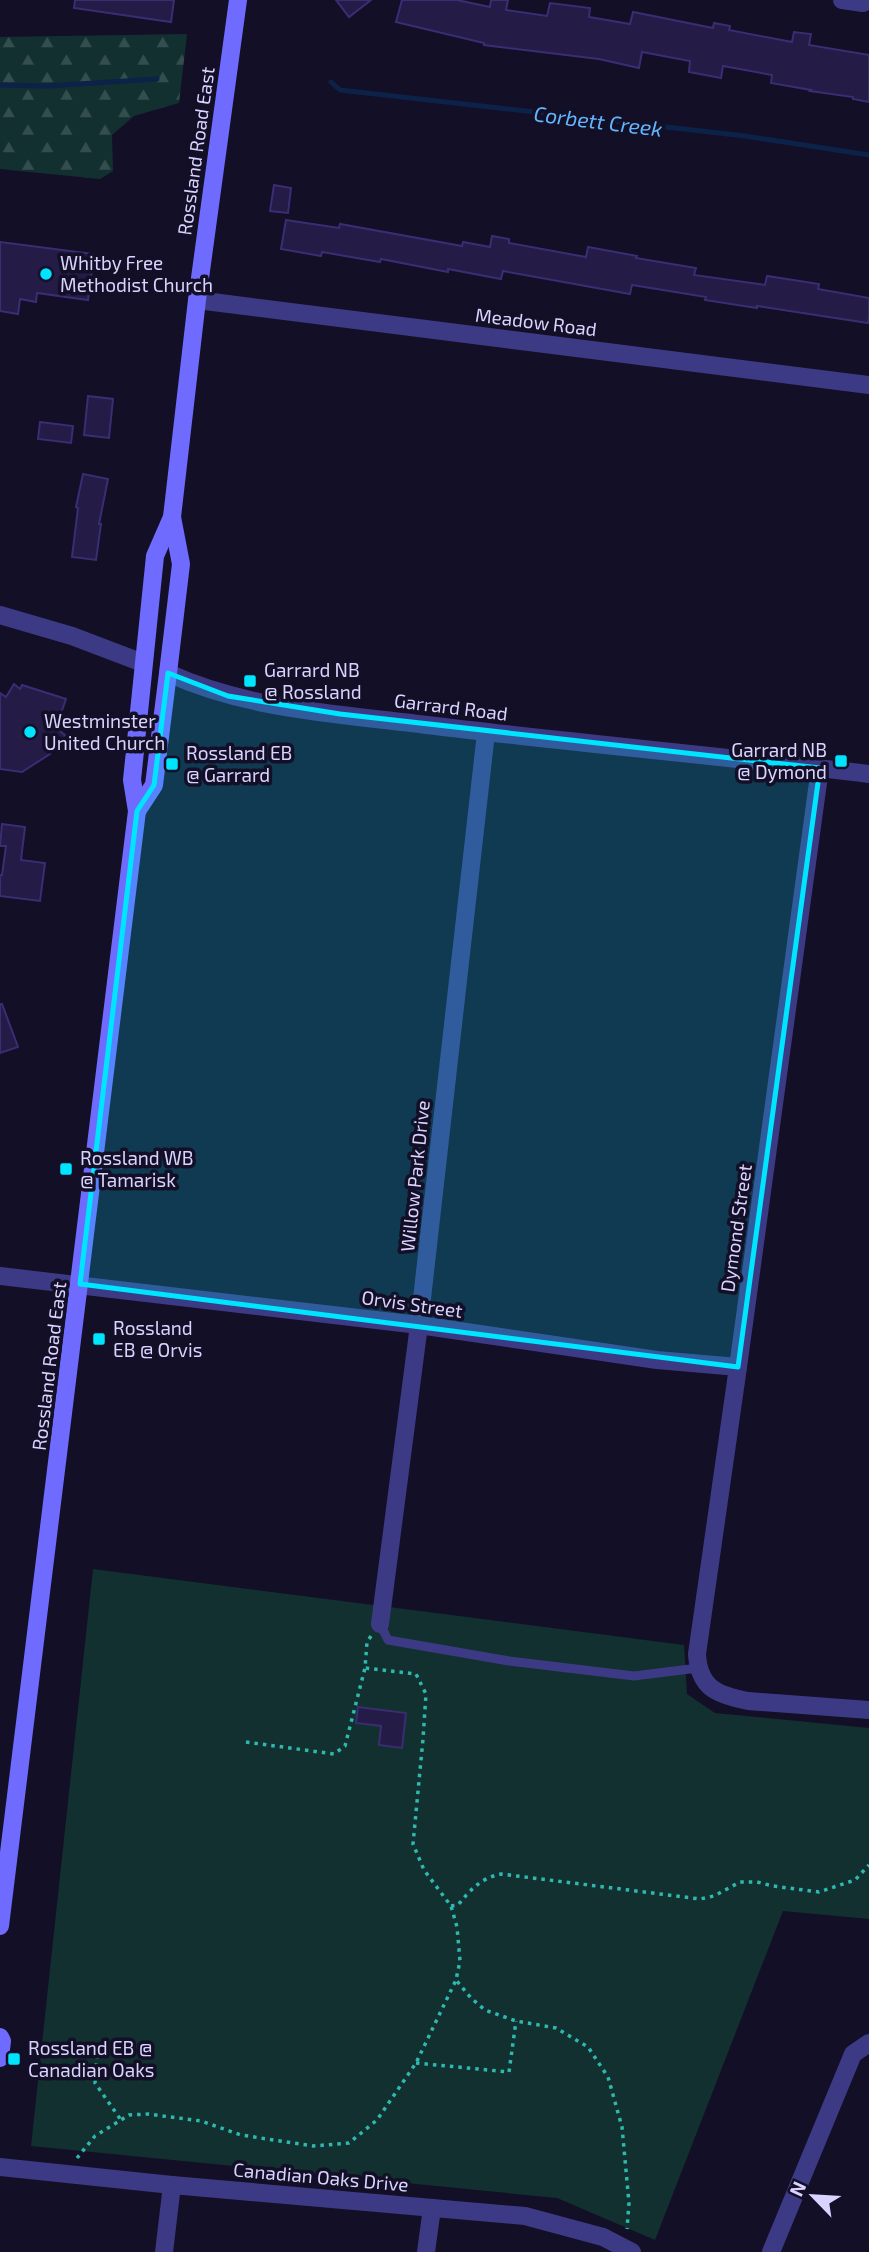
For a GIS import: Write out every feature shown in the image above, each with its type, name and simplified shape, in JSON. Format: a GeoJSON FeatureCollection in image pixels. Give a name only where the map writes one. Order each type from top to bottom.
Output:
{"type":"FeatureCollection","features":[{"type":"Feature","properties":{"kind":"main road","name":"Rossland Road East"},"geometry":{"type":"LineString","coordinates":[[0,1926],[137,811],[132,780],[155,556],[172,517],[197,300],[238,0]]}},
{"type":"Feature","properties":{"kind":"main road","name":"Rossland Road East"},"geometry":{"type":"LineString","coordinates":[[137,811],[154,785],[181,564],[172,517]]}},
{"type":"Feature","properties":{"kind":"main road"},"geometry":{"type":"LineString","coordinates":[[0,2037],[0,2058]]}},
{"type":"Feature","properties":{"kind":"street"},"geometry":{"type":"LineString","coordinates":[[842,0],[869,0]]}},
{"type":"Feature","properties":{"kind":"street","name":"Meadow Road"},"geometry":{"type":"LineString","coordinates":[[197,300],[869,385]]}},
{"type":"Feature","properties":{"kind":"street","name":"Garrard Road"},"geometry":{"type":"LineString","coordinates":[[0,615],[72,636],[198,687],[251,701],[486,733],[869,774]]}},
{"type":"Feature","properties":{"kind":"street","name":"Willow Park Drive"},"geometry":{"type":"LineString","coordinates":[[380,1625],[419,1325],[486,733]]}},
{"type":"Feature","properties":{"kind":"street","name":"Dymond Street"},"geometry":{"type":"LineString","coordinates":[[698,1668],[696,1654],[820,768]]}},
{"type":"Feature","properties":{"kind":"street","name":"Orvis Street"},"geometry":{"type":"LineString","coordinates":[[0,1276],[419,1325],[657,1360],[738,1367]]}},
{"type":"Feature","properties":{"kind":"street"},"geometry":{"type":"LineString","coordinates":[[698,1668],[702,1679],[711,1689],[729,1698],[869,1710]]}},
{"type":"Feature","properties":{"kind":"street"},"geometry":{"type":"LineString","coordinates":[[771,2252],[853,2054],[869,2043]]}},
{"type":"Feature","properties":{"kind":"street","name":"Canadian Oaks Drive"},"geometry":{"type":"LineString","coordinates":[[0,2167],[525,2216],[603,2237],[629,2250]]}},
{"type":"Feature","properties":{"kind":"street"},"geometry":{"type":"LineString","coordinates":[[164,2252],[172,2185]]}},
{"type":"Feature","properties":{"kind":"street"},"geometry":{"type":"LineString","coordinates":[[426,2252],[432,2208]]}},
{"type":"Feature","properties":{"kind":"lane"},"geometry":{"type":"LineString","coordinates":[[380,1625],[388,1640],[509,1661],[634,1676],[698,1668]]}},
{"type":"Feature","properties":{"kind":"path"},"geometry":{"type":"LineString","coordinates":[[246,1742],[334,1754],[345,1746],[365,1668],[367,1642],[380,1625]]}},
{"type":"Feature","properties":{"kind":"path"},"geometry":{"type":"LineString","coordinates":[[65,2174],[95,2136],[129,2115],[148,2114],[201,2121],[241,2135],[313,2146],[349,2143],[377,2120],[416,2063],[456,1980],[460,1961],[457,1927],[451,1906],[424,1870],[413,1844],[426,1694],[416,1674],[365,1668]]}},
{"type":"Feature","properties":{"kind":"path"},"geometry":{"type":"LineString","coordinates":[[451,1906],[458,1905],[479,1882],[500,1874],[701,1899],[715,1896],[740,1882],[757,1882],[819,1892],[855,1880],[869,1866]]}},
{"type":"Feature","properties":{"kind":"path"},"geometry":{"type":"LineString","coordinates":[[456,1980],[485,2010],[516,2021],[556,2028],[588,2047],[608,2077],[622,2127],[629,2203],[629,2250]]}},
{"type":"Feature","properties":{"kind":"path"},"geometry":{"type":"LineString","coordinates":[[416,2063],[509,2072],[516,2021]]}},
{"type":"Feature","properties":{"kind":"path"},"geometry":{"type":"LineString","coordinates":[[588,2047],[592,2041]]}},
{"type":"Feature","properties":{"kind":"path"},"geometry":{"type":"LineString","coordinates":[[96,2055],[94,2083],[121,2120]]}},
{"type":"Feature","properties":{"kind":"highlighted area"},"geometry":{"type":"Polygon","coordinates":[[[168,673],[228,696],[340,714],[820,768],[738,1367],[80,1284],[137,811],[154,785],[168,673]]]}},
{"type":"Feature","properties":{"kind":"green space"},"geometry":{"type":"Polygon","coordinates":[[[187,34],[179,103],[134,116],[112,135],[113,171],[100,179],[0,169],[0,37],[187,34]]]}},
{"type":"Feature","properties":{"kind":"green space"},"geometry":{"type":"Polygon","coordinates":[[[93,1569],[684,1645],[687,1694],[715,1713],[869,1728],[869,1919],[783,1911],[655,2240],[557,2198],[31,2146],[93,1569]]]}},
{"type":"Feature","properties":{"kind":"building"},"geometry":{"type":"Polygon","coordinates":[[[75,0],[174,0],[171,22],[74,8],[75,0]]]}},
{"type":"Feature","properties":{"kind":"building"},"geometry":{"type":"Polygon","coordinates":[[[336,0],[371,0],[349,17],[336,0]]]}},
{"type":"Feature","properties":{"kind":"building"},"geometry":{"type":"Polygon","coordinates":[[[402,0],[457,0],[490,7],[491,0],[508,0],[506,10],[547,16],[550,3],[590,8],[589,17],[630,24],[633,12],[713,28],[714,23],[730,26],[729,30],[792,42],[794,32],[811,34],[809,45],[869,55],[869,102],[771,83],[772,75],[723,66],[721,78],[689,72],[690,61],[642,52],[639,68],[599,59],[484,45],[396,22],[402,0]]]}},
{"type":"Feature","properties":{"kind":"building"},"geometry":{"type":"Polygon","coordinates":[[[274,185],[291,188],[288,213],[270,211],[274,185]]]}},
{"type":"Feature","properties":{"kind":"building"},"geometry":{"type":"Polygon","coordinates":[[[286,220],[339,228],[340,224],[462,246],[463,242],[490,247],[492,236],[509,239],[509,243],[586,257],[588,247],[696,268],[694,275],[765,285],[767,276],[819,284],[818,289],[869,298],[868,323],[705,300],[706,297],[632,285],[630,294],[503,271],[501,279],[381,259],[380,262],[322,252],[321,256],[281,249],[286,220]]]}},
{"type":"Feature","properties":{"kind":"building","name":"Whitby Free Methodist Church"},"geometry":{"type":"Polygon","coordinates":[[[0,242],[94,254],[88,300],[37,293],[36,302],[20,299],[18,314],[0,311],[0,242]]]}},
{"type":"Feature","properties":{"kind":"building"},"geometry":{"type":"Polygon","coordinates":[[[88,396],[113,399],[109,438],[84,435],[88,396]]]}},
{"type":"Feature","properties":{"kind":"building"},"geometry":{"type":"Polygon","coordinates":[[[40,422],[73,426],[71,443],[38,439],[40,422]]]}},
{"type":"Feature","properties":{"kind":"building"},"geometry":{"type":"Polygon","coordinates":[[[83,474],[108,479],[99,524],[96,560],[72,557],[76,507],[83,474]]]}},
{"type":"Feature","properties":{"kind":"building","name":"Westminster United Church"},"geometry":{"type":"Polygon","coordinates":[[[14,684],[20,689],[22,685],[66,699],[56,728],[65,735],[50,754],[22,772],[0,769],[0,693],[6,697],[14,684]]]}},
{"type":"Feature","properties":{"kind":"building"},"geometry":{"type":"Polygon","coordinates":[[[2,824],[25,827],[21,860],[45,863],[40,901],[0,896],[0,875],[6,846],[0,846],[2,824]]]}},
{"type":"Feature","properties":{"kind":"building"},"geometry":{"type":"Polygon","coordinates":[[[0,1004],[18,1047],[0,1053],[0,1004]]]}},
{"type":"Feature","properties":{"kind":"building"},"geometry":{"type":"Polygon","coordinates":[[[358,1707],[406,1713],[402,1748],[379,1745],[381,1726],[356,1723],[358,1707]]]}},
{"type":"Feature","properties":{"kind":"waterway","name":"Corbett Creek"},"geometry":{"type":"LineString","coordinates":[[0,85],[47,86],[157,79]]}},
{"type":"Feature","properties":{"kind":"waterway","name":"Corbett Creek"},"geometry":{"type":"LineString","coordinates":[[331,82],[340,90],[745,136],[869,155]]}},
{"type":"Feature","properties":{"kind":"place","name":"Whitby Free Methodist Church"},"geometry":{"type":"Point","coordinates":[46,274]}},
{"type":"Feature","properties":{"kind":"place","name":"Garrard NB @ Rossland"},"geometry":{"type":"Point","coordinates":[250,681]}},
{"type":"Feature","properties":{"kind":"place","name":"Westminster United Church"},"geometry":{"type":"Point","coordinates":[30,732]}},
{"type":"Feature","properties":{"kind":"place","name":"Garrard NB @ Dymond"},"geometry":{"type":"Point","coordinates":[841,761]}},
{"type":"Feature","properties":{"kind":"place","name":"Rossland EB @ Garrard"},"geometry":{"type":"Point","coordinates":[172,764]}},
{"type":"Feature","properties":{"kind":"place","name":"Rossland WB @ Tamarisk"},"geometry":{"type":"Point","coordinates":[66,1169]}},
{"type":"Feature","properties":{"kind":"place","name":"Rossland EB @ Orvis"},"geometry":{"type":"Point","coordinates":[99,1339]}},
{"type":"Feature","properties":{"kind":"place","name":"Rossland EB @ Canadian Oaks"},"geometry":{"type":"Point","coordinates":[14,2059]}}]}
